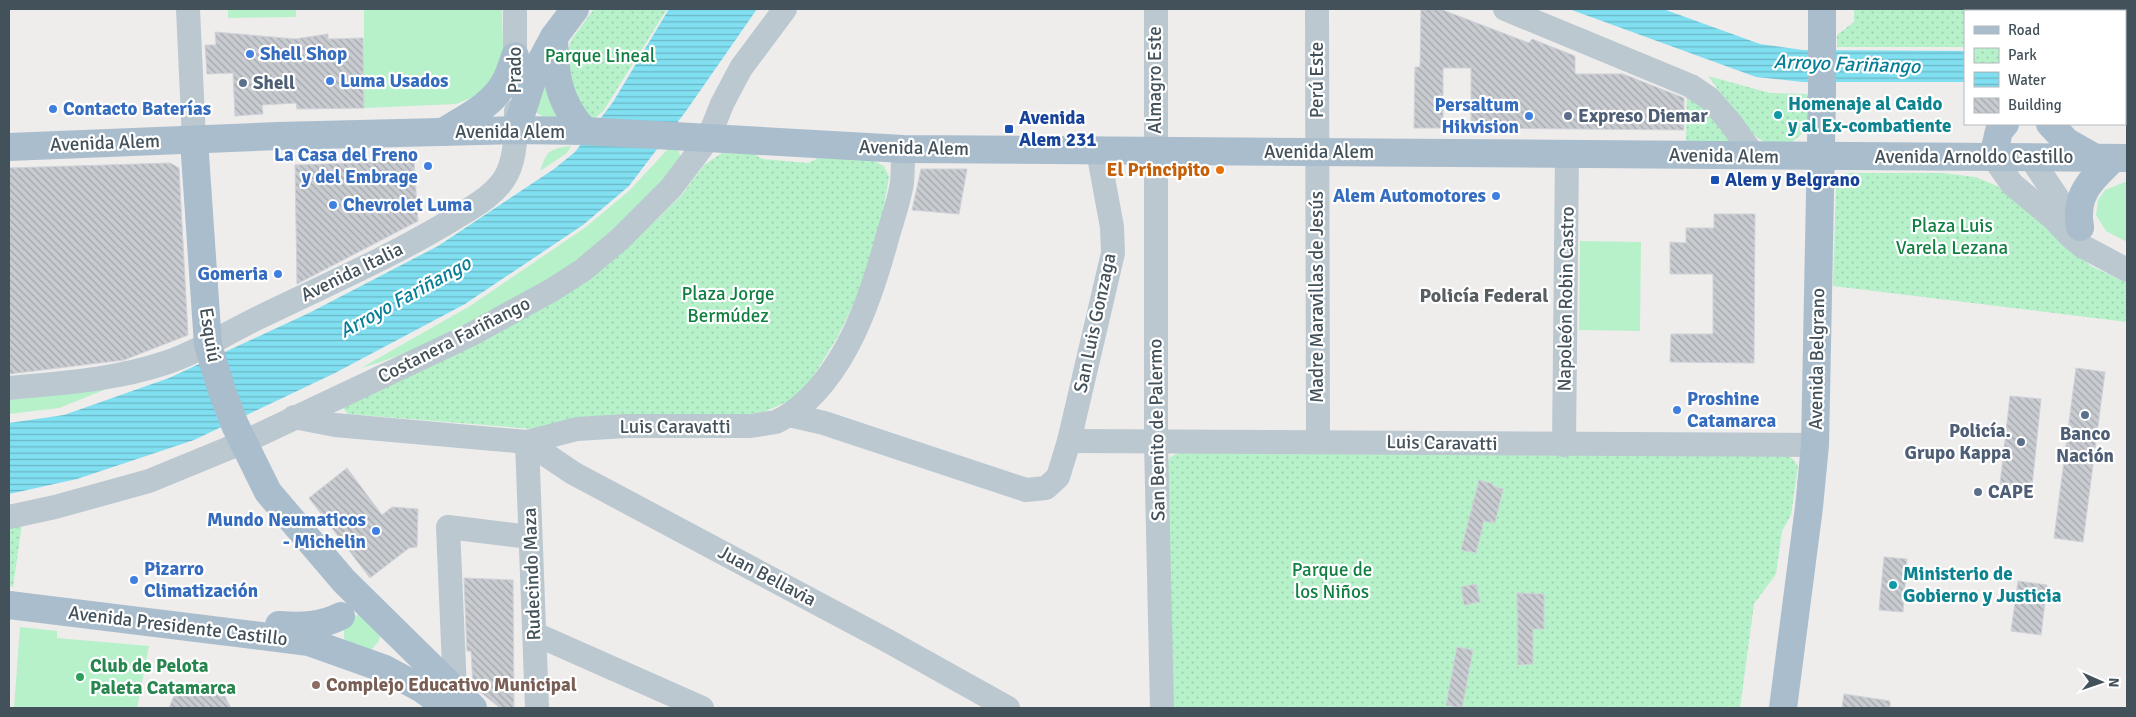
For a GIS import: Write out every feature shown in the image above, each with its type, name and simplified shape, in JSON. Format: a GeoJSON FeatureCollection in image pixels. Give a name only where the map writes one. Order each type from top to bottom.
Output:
{"type":"FeatureCollection","features":[{"type":"Feature","properties":{"kind":"main road","name":"Avenida Italia"},"geometry":{"type":"LineString","coordinates":[[516,130],[535,72],[554,37],[575,9]]}},
{"type":"Feature","properties":{"kind":"main road","name":"Avenida Belgrano"},"geometry":{"type":"LineString","coordinates":[[1783,708],[1808,516],[1815,445],[1822,9]]}},
{"type":"Feature","properties":{"kind":"main road"},"geometry":{"type":"LineString","coordinates":[[554,37],[556,71],[563,100],[572,118],[585,131]]}},
{"type":"Feature","properties":{"kind":"main road"},"geometry":{"type":"LineString","coordinates":[[442,132],[494,98],[505,82],[515,56]]}},
{"type":"Feature","properties":{"kind":"main road"},"geometry":{"type":"LineString","coordinates":[[1993,157],[1999,132],[2004,125]]}},
{"type":"Feature","properties":{"kind":"main road"},"geometry":{"type":"LineString","coordinates":[[2051,125],[2067,142],[2112,158],[2087,186],[2078,213],[2080,227]]}},
{"type":"Feature","properties":{"kind":"main road","name":"Avenida Alem"},"geometry":{"type":"LineString","coordinates":[[9,147],[516,130],[585,131],[903,149],[1820,156]]}},
{"type":"Feature","properties":{"kind":"main road","name":"Esquiú"},"geometry":{"type":"LineString","coordinates":[[194,140],[209,351],[239,433],[268,492],[333,568],[381,616]]}},
{"type":"Feature","properties":{"kind":"main road","name":"Avenida Arnoldo Castillo"},"geometry":{"type":"LineString","coordinates":[[1820,156],[2112,158]]}},
{"type":"Feature","properties":{"kind":"main road","name":"Avenida Presidente Castillo"},"geometry":{"type":"LineString","coordinates":[[9,592],[292,626],[318,625],[341,616]]}},
{"type":"Feature","properties":{"kind":"main road","name":"Avenida Presidente Castillo"},"geometry":{"type":"LineString","coordinates":[[9,605],[290,640],[324,647],[385,669],[422,689],[459,702]]}},
{"type":"Feature","properties":{"kind":"main road"},"geometry":{"type":"LineString","coordinates":[[381,616],[388,642],[384,650],[369,660],[352,658],[339,648],[335,632],[341,616],[348,610],[366,607],[381,616],[459,702]]}},
{"type":"Feature","properties":{"kind":"street","name":"Esquiú"},"geometry":{"type":"LineString","coordinates":[[188,9],[194,140]]}},
{"type":"Feature","properties":{"kind":"street","name":"Prado"},"geometry":{"type":"LineString","coordinates":[[515,9],[516,130]]}},
{"type":"Feature","properties":{"kind":"street","name":"Costanera Fariñango"},"geometry":{"type":"LineString","coordinates":[[9,517],[55,507],[149,481],[239,433],[294,418],[470,334],[552,290],[583,270],[620,239],[671,188],[695,138],[722,104],[741,68],[785,9]]}},
{"type":"Feature","properties":{"kind":"street","name":"Almagro Este"},"geometry":{"type":"LineString","coordinates":[[1155,151],[1156,9]]}},
{"type":"Feature","properties":{"kind":"street","name":"Perú Este"},"geometry":{"type":"LineString","coordinates":[[1316,152],[1317,9]]}},
{"type":"Feature","properties":{"kind":"street"},"geometry":{"type":"LineString","coordinates":[[1505,9],[1691,86],[1710,98],[1754,156]]}},
{"type":"Feature","properties":{"kind":"street","name":"Avenida Italia"},"geometry":{"type":"LineString","coordinates":[[9,388],[119,376],[209,351],[248,322],[422,238],[477,204],[498,186],[506,175],[512,160],[516,130]]}},
{"type":"Feature","properties":{"kind":"street"},"geometry":{"type":"LineString","coordinates":[[789,415],[797,410],[818,387],[841,358],[859,324],[875,284],[902,184],[903,149]]}},
{"type":"Feature","properties":{"kind":"street","name":"San Luis Gonzaga"},"geometry":{"type":"LineString","coordinates":[[789,415],[824,423],[1026,490],[1046,488],[1058,477],[1069,441],[1113,253],[1112,227],[1098,151]]}},
{"type":"Feature","properties":{"kind":"street","name":"San Benito de Palermo"},"geometry":{"type":"LineString","coordinates":[[1155,151],[1156,442],[1162,708]]}},
{"type":"Feature","properties":{"kind":"street","name":"Madre Maravillas de Jesús"},"geometry":{"type":"LineString","coordinates":[[1316,152],[1318,442]]}},
{"type":"Feature","properties":{"kind":"street","name":"Napoleón Robin Castro"},"geometry":{"type":"LineString","coordinates":[[1564,445],[1567,154]]}},
{"type":"Feature","properties":{"kind":"street"},"geometry":{"type":"LineString","coordinates":[[1993,157],[2012,184],[2054,219],[2070,236],[2082,246],[2127,270]]}},
{"type":"Feature","properties":{"kind":"street"},"geometry":{"type":"LineString","coordinates":[[2030,157],[2063,206],[2106,259]]}},
{"type":"Feature","properties":{"kind":"street","name":"Luis Caravatti"},"geometry":{"type":"LineString","coordinates":[[294,418],[335,425],[526,442],[577,430],[626,426],[750,426],[776,422],[789,415]]}},
{"type":"Feature","properties":{"kind":"street","name":"Luis Caravatti"},"geometry":{"type":"LineString","coordinates":[[1069,441],[1815,445]]}},
{"type":"Feature","properties":{"kind":"street","name":"Rudecindo Maza"},"geometry":{"type":"LineString","coordinates":[[526,442],[535,634],[536,708]]}},
{"type":"Feature","properties":{"kind":"street","name":"Juan Bellavia"},"geometry":{"type":"LineString","coordinates":[[526,442],[574,474],[888,640],[1008,708]]}},
{"type":"Feature","properties":{"kind":"street"},"geometry":{"type":"LineString","coordinates":[[459,702],[448,527],[530,537]]}},
{"type":"Feature","properties":{"kind":"street"},"geometry":{"type":"LineString","coordinates":[[535,634],[702,708]]}},
{"type":"Feature","properties":{"kind":"green space"},"geometry":{"type":"Polygon","coordinates":[[[228,9],[296,9],[296,17],[228,18],[228,9]]]}},
{"type":"Feature","properties":{"kind":"green space"},"geometry":{"type":"Polygon","coordinates":[[[364,9],[502,9],[503,50],[495,75],[480,94],[456,104],[364,108],[364,9]]]}},
{"type":"Feature","properties":{"kind":"green space","name":"Parque Lineal"},"geometry":{"type":"Polygon","coordinates":[[[594,9],[667,9],[604,110],[593,120],[578,114],[565,56],[572,39],[594,9]]]}},
{"type":"Feature","properties":{"kind":"green space"},"geometry":{"type":"Polygon","coordinates":[[[1854,9],[2127,9],[2127,80],[2126,10],[1964,10],[1964,47],[1837,47],[1837,35],[1854,22],[1854,9]]]}},
{"type":"Feature","properties":{"kind":"green space"},"geometry":{"type":"Polygon","coordinates":[[[549,71],[565,117],[543,117],[536,112],[549,71]]]}},
{"type":"Feature","properties":{"kind":"green space"},"geometry":{"type":"Polygon","coordinates":[[[1708,76],[1770,93],[1809,94],[1808,120],[1803,133],[1792,142],[1764,142],[1751,133],[1708,76]]]}},
{"type":"Feature","properties":{"kind":"green space"},"geometry":{"type":"Polygon","coordinates":[[[1687,90],[1705,104],[1730,142],[1686,141],[1687,90]]]}},
{"type":"Feature","properties":{"kind":"green space"},"geometry":{"type":"Polygon","coordinates":[[[571,146],[567,153],[540,171],[550,152],[558,148],[571,146]]]}},
{"type":"Feature","properties":{"kind":"green space"},"geometry":{"type":"Polygon","coordinates":[[[678,149],[681,158],[658,187],[633,215],[591,253],[555,276],[462,327],[422,346],[361,368],[470,306],[586,227],[630,190],[667,150],[678,149]]]}},
{"type":"Feature","properties":{"kind":"green space","name":"Plaza Jorge Bermúdez"},"geometry":{"type":"Polygon","coordinates":[[[722,153],[754,154],[762,159],[809,163],[818,158],[872,160],[884,166],[889,177],[881,223],[858,295],[837,338],[811,380],[791,400],[764,412],[741,415],[534,429],[348,414],[343,408],[627,248],[681,196],[704,165],[722,153]]]}},
{"type":"Feature","properties":{"kind":"green space","name":"Plaza Luis Varela Lezana"},"geometry":{"type":"Polygon","coordinates":[[[1846,173],[1942,173],[1975,177],[1995,185],[2027,206],[2091,266],[2127,283],[2127,322],[1833,286],[1836,185],[1838,176],[1846,173]]]}},
{"type":"Feature","properties":{"kind":"green space"},"geometry":{"type":"Polygon","coordinates":[[[2127,182],[2127,242],[2106,231],[2096,215],[2098,200],[2105,190],[2127,182]]]}},
{"type":"Feature","properties":{"kind":"green space"},"geometry":{"type":"Polygon","coordinates":[[[1580,241],[1641,242],[1640,331],[1579,330],[1580,241]]]}},
{"type":"Feature","properties":{"kind":"green space"},"geometry":{"type":"Polygon","coordinates":[[[109,388],[59,408],[9,414],[9,399],[109,388]]]}},
{"type":"Feature","properties":{"kind":"green space","name":"Parque de los Niños"},"geometry":{"type":"Polygon","coordinates":[[[1179,453],[1786,455],[1793,459],[1798,466],[1791,515],[1782,531],[1776,574],[1754,604],[1740,708],[1170,708],[1166,465],[1170,457],[1179,453]]]}},
{"type":"Feature","properties":{"kind":"green space"},"geometry":{"type":"Polygon","coordinates":[[[22,524],[13,587],[9,586],[9,527],[22,524]]]}},
{"type":"Feature","properties":{"kind":"green space"},"geometry":{"type":"Polygon","coordinates":[[[362,614],[380,635],[379,641],[371,650],[345,641],[344,631],[347,623],[353,617],[362,614]]]}},
{"type":"Feature","properties":{"kind":"green space","name":"Club de Pelota Paleta Catamarca"},"geometry":{"type":"Polygon","coordinates":[[[20,627],[57,631],[57,638],[149,646],[137,708],[14,708],[20,627]]]}},
{"type":"Feature","properties":{"kind":"water","name":"Arroyo Fariñango"},"geometry":{"type":"Polygon","coordinates":[[[669,9],[757,9],[686,111],[629,186],[583,225],[465,304],[335,373],[194,440],[77,479],[9,494],[9,423],[64,415],[169,378],[309,313],[438,246],[554,169],[575,152],[613,102],[669,9]]]}},
{"type":"Feature","properties":{"kind":"water","name":"Arroyo Fariñango"},"geometry":{"type":"Polygon","coordinates":[[[1569,9],[1663,9],[1760,44],[1803,50],[1964,51],[1964,82],[1803,82],[1756,77],[1569,9]]]}},
{"type":"Feature","properties":{"kind":"building"},"geometry":{"type":"Polygon","coordinates":[[[1421,9],[1440,9],[1529,43],[1532,39],[1575,56],[1575,74],[1623,74],[1684,98],[1684,130],[1471,128],[1471,68],[1443,68],[1443,128],[1414,128],[1415,67],[1420,67],[1421,9]]]}},
{"type":"Feature","properties":{"kind":"building"},"geometry":{"type":"Polygon","coordinates":[[[215,32],[295,39],[328,34],[328,39],[363,38],[364,108],[297,109],[296,103],[262,105],[263,114],[235,116],[233,73],[207,74],[205,45],[216,45],[215,32]]]}},
{"type":"Feature","properties":{"kind":"building","name":"Chevrolet Luma"},"geometry":{"type":"Polygon","coordinates":[[[414,161],[418,221],[297,284],[295,165],[414,161]]]}},
{"type":"Feature","properties":{"kind":"building"},"geometry":{"type":"Polygon","coordinates":[[[170,163],[179,168],[188,335],[124,360],[9,374],[9,168],[170,163]]]}},
{"type":"Feature","properties":{"kind":"building"},"geometry":{"type":"Polygon","coordinates":[[[921,169],[967,169],[959,214],[912,210],[921,169]]]}},
{"type":"Feature","properties":{"kind":"building"},"geometry":{"type":"Polygon","coordinates":[[[1714,214],[1755,214],[1754,363],[1670,362],[1671,334],[1713,334],[1713,274],[1670,274],[1670,242],[1686,243],[1686,228],[1714,228],[1714,214]]]}},
{"type":"Feature","properties":{"kind":"building","name":"Banco Nación"},"geometry":{"type":"Polygon","coordinates":[[[2076,368],[2105,372],[2083,542],[2054,538],[2076,368]]]}},
{"type":"Feature","properties":{"kind":"building","name":"Policía. Grupo Kappa"},"geometry":{"type":"Polygon","coordinates":[[[2010,396],[2041,399],[2032,487],[2000,484],[2010,396]]]}},
{"type":"Feature","properties":{"kind":"building","name":"Mundo Neumaticos - Michelin"},"geometry":{"type":"Polygon","coordinates":[[[347,468],[382,515],[392,507],[418,509],[417,547],[409,548],[370,578],[309,498],[347,468]]]}},
{"type":"Feature","properties":{"kind":"building"},"geometry":{"type":"Polygon","coordinates":[[[1479,480],[1503,489],[1495,523],[1484,521],[1476,553],[1461,550],[1479,480]]]}},
{"type":"Feature","properties":{"kind":"building","name":"Ministerio de Gobierno y Justicia"},"geometry":{"type":"Polygon","coordinates":[[[1884,557],[1907,559],[1903,612],[1879,610],[1884,557]]]}},
{"type":"Feature","properties":{"kind":"building"},"geometry":{"type":"Polygon","coordinates":[[[464,578],[513,580],[514,708],[500,708],[473,686],[471,651],[467,651],[464,578]]]}},
{"type":"Feature","properties":{"kind":"building"},"geometry":{"type":"Polygon","coordinates":[[[2018,581],[2047,585],[2041,635],[2011,631],[2018,581]]]}},
{"type":"Feature","properties":{"kind":"building"},"geometry":{"type":"Polygon","coordinates":[[[1476,584],[1480,602],[1464,605],[1461,587],[1476,584]]]}},
{"type":"Feature","properties":{"kind":"building"},"geometry":{"type":"Polygon","coordinates":[[[1517,593],[1544,594],[1544,629],[1533,629],[1533,664],[1518,665],[1517,593]]]}},
{"type":"Feature","properties":{"kind":"building"},"geometry":{"type":"Polygon","coordinates":[[[1457,647],[1473,650],[1462,708],[1446,705],[1457,647]]]}},
{"type":"Feature","properties":{"kind":"building"},"geometry":{"type":"Polygon","coordinates":[[[198,682],[216,686],[223,693],[231,708],[169,708],[174,696],[180,689],[188,684],[198,682]]]}},
{"type":"Feature","properties":{"kind":"building"},"geometry":{"type":"Polygon","coordinates":[[[1844,694],[1890,701],[1890,708],[1842,708],[1844,694]]]}},
{"type":"Feature","properties":{"kind":"place","name":"Shell Shop"},"geometry":{"type":"Point","coordinates":[250,54]}},
{"type":"Feature","properties":{"kind":"place","name":"Luma Usados"},"geometry":{"type":"Point","coordinates":[330,81]}},
{"type":"Feature","properties":{"kind":"place","name":"Shell"},"geometry":{"type":"Point","coordinates":[243,83]}},
{"type":"Feature","properties":{"kind":"place","name":"Contacto Baterías"},"geometry":{"type":"Point","coordinates":[53,109]}},
{"type":"Feature","properties":{"kind":"place","name":"Homenaje al Caido y al Ex-combatiente"},"geometry":{"type":"Point","coordinates":[1778,115]}},
{"type":"Feature","properties":{"kind":"place","name":"Persaltum Hikvision"},"geometry":{"type":"Point","coordinates":[1529,116]}},
{"type":"Feature","properties":{"kind":"place","name":"Expreso Diemar"},"geometry":{"type":"Point","coordinates":[1568,116]}},
{"type":"Feature","properties":{"kind":"place","name":"Avenida Alem 231"},"geometry":{"type":"Point","coordinates":[1009,129]}},
{"type":"Feature","properties":{"kind":"place","name":"La Casa del Freno y del Embrage"},"geometry":{"type":"Point","coordinates":[428,166]}},
{"type":"Feature","properties":{"kind":"place","name":"El Principito"},"geometry":{"type":"Point","coordinates":[1220,170]}},
{"type":"Feature","properties":{"kind":"place","name":"Alem y Belgrano"},"geometry":{"type":"Point","coordinates":[1715,180]}},
{"type":"Feature","properties":{"kind":"place","name":"Alem Automotores"},"geometry":{"type":"Point","coordinates":[1496,196]}},
{"type":"Feature","properties":{"kind":"place","name":"Chevrolet Luma"},"geometry":{"type":"Point","coordinates":[333,205]}},
{"type":"Feature","properties":{"kind":"place","name":"Gomeria"},"geometry":{"type":"Point","coordinates":[278,274]}},
{"type":"Feature","properties":{"kind":"place","name":"Proshine Catamarca"},"geometry":{"type":"Point","coordinates":[1677,410]}},
{"type":"Feature","properties":{"kind":"place","name":"Banco Nación"},"geometry":{"type":"Point","coordinates":[2085,415]}},
{"type":"Feature","properties":{"kind":"place","name":"Policía. Grupo Kappa"},"geometry":{"type":"Point","coordinates":[2021,442]}},
{"type":"Feature","properties":{"kind":"place","name":"CAPE"},"geometry":{"type":"Point","coordinates":[1978,492]}},
{"type":"Feature","properties":{"kind":"place","name":"Mundo Neumaticos - Michelin"},"geometry":{"type":"Point","coordinates":[376,531]}},
{"type":"Feature","properties":{"kind":"place","name":"Pizarro Climatización"},"geometry":{"type":"Point","coordinates":[134,580]}},
{"type":"Feature","properties":{"kind":"place","name":"Ministerio de Gobierno y Justicia"},"geometry":{"type":"Point","coordinates":[1893,585]}},
{"type":"Feature","properties":{"kind":"place","name":"Club de Pelota Paleta Catamarca"},"geometry":{"type":"Point","coordinates":[80,677]}},
{"type":"Feature","properties":{"kind":"place","name":"Complejo Educativo Municipal"},"geometry":{"type":"Point","coordinates":[316,685]}},
{"type":"Feature","properties":{"kind":"district","name":"Policía Federal"},"geometry":{"type":"Point","coordinates":[1484,295]}}]}
